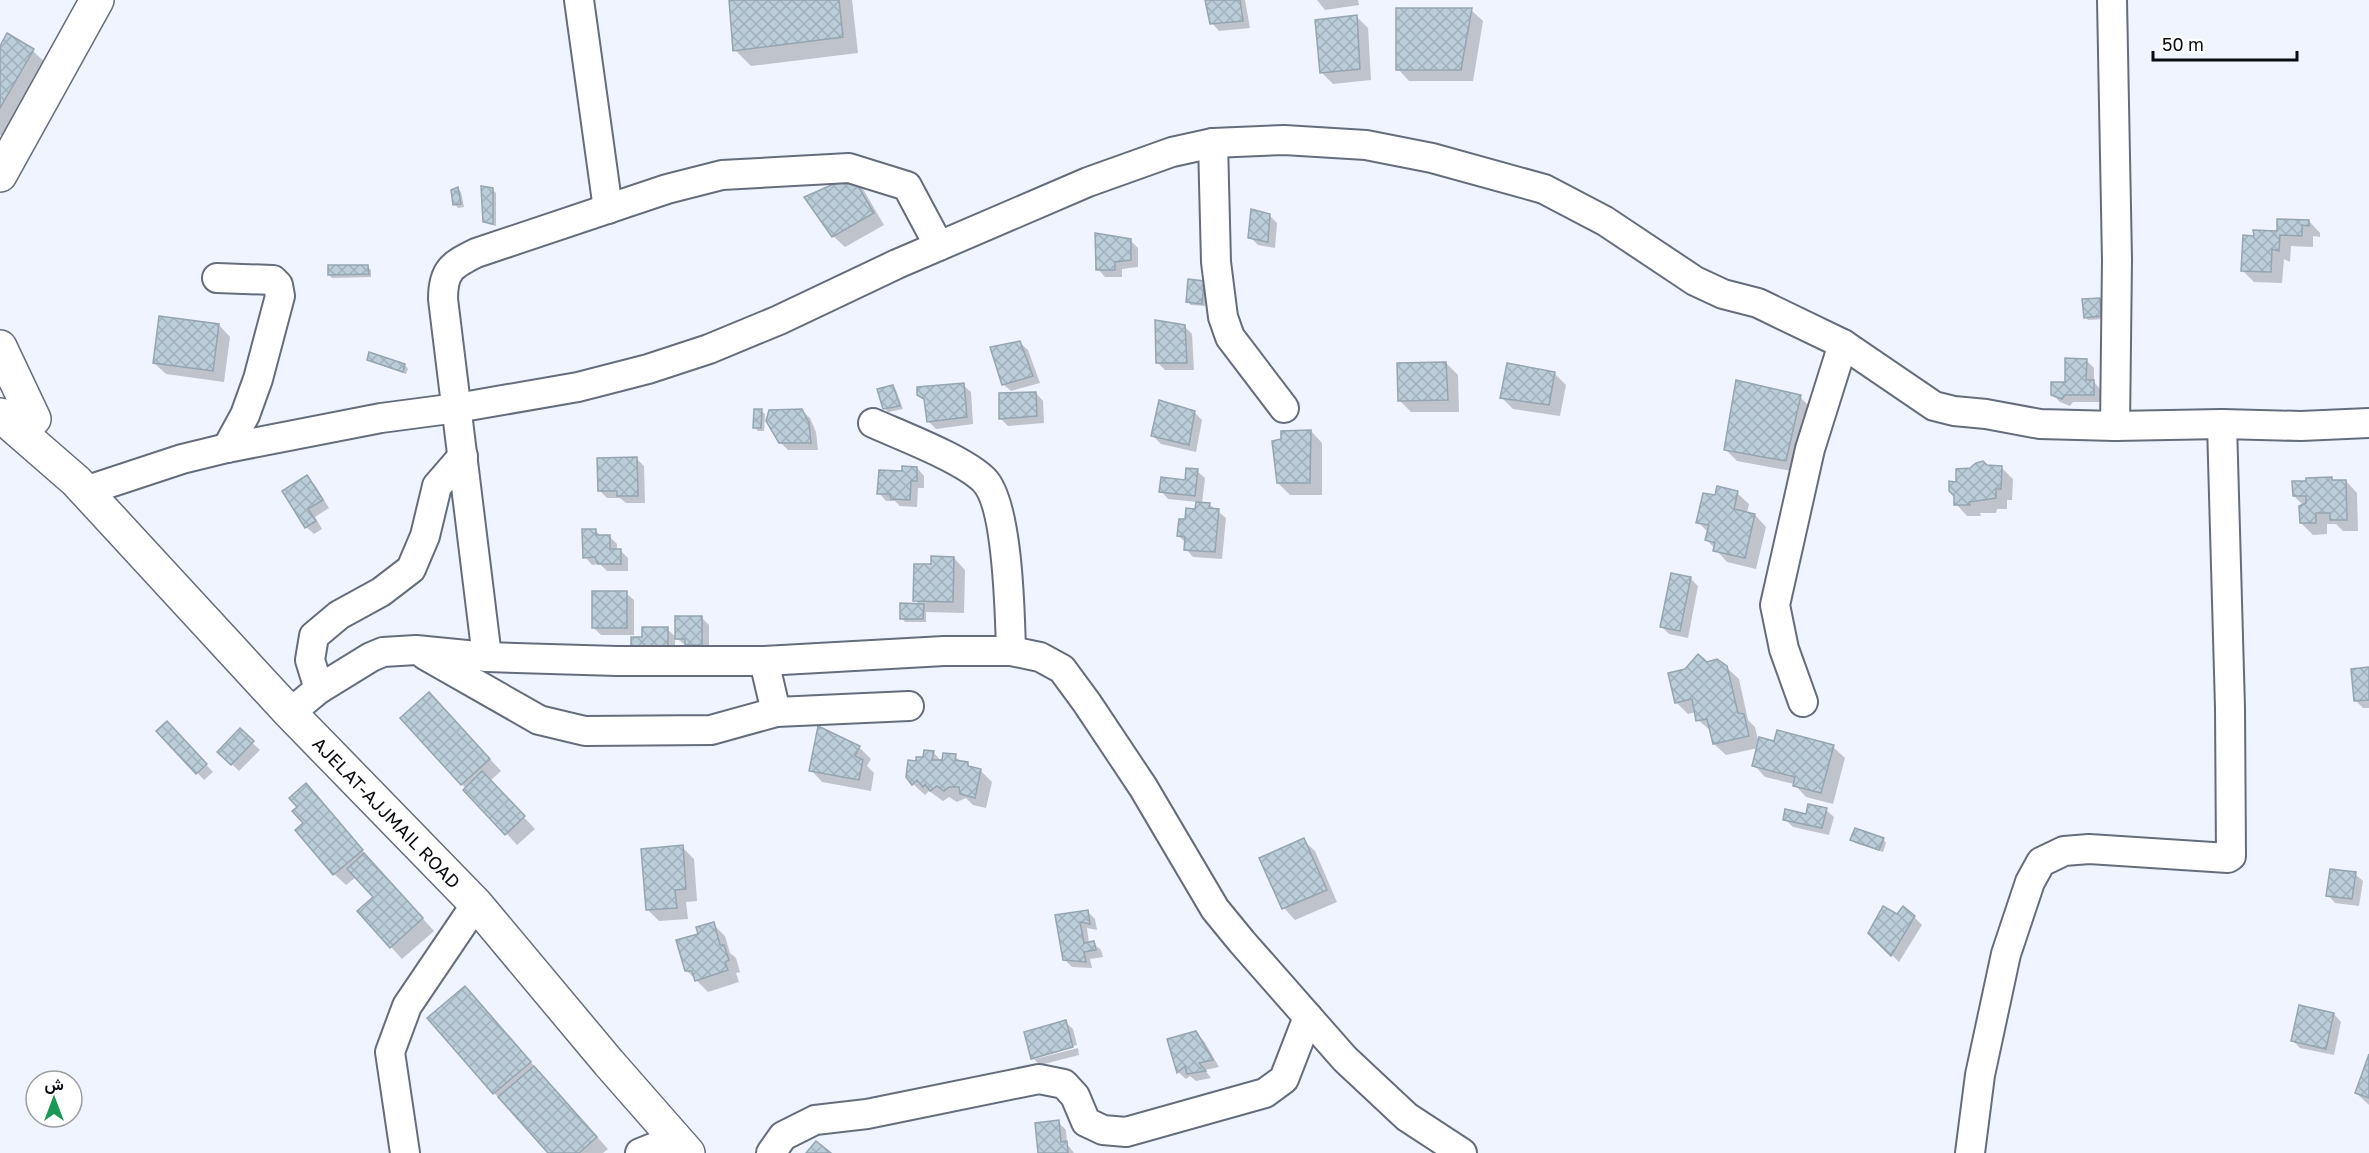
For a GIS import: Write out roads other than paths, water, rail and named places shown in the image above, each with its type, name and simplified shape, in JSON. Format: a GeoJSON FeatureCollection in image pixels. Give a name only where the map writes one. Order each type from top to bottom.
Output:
{"type":"FeatureCollection","features":[{"type":"Feature","properties":{"kind":"main road"},"geometry":{"type":"LineString","coordinates":[[0,175],[97,0]]}},
{"type":"Feature","properties":{"kind":"main road"},"geometry":{"type":"LineString","coordinates":[[0,347],[34,419]]}},
{"type":"Feature","properties":{"kind":"main road"},"geometry":{"type":"LineString","coordinates":[[0,381],[34,419],[80,486]]}},
{"type":"Feature","properties":{"kind":"main road"},"geometry":{"type":"LineString","coordinates":[[0,415],[80,486]]}},
{"type":"Feature","properties":{"kind":"main road","name":"AJELAT-AJJMAIL ROAD"},"geometry":{"type":"LineString","coordinates":[[80,486],[290,712],[476,904],[682,1146]]}},
{"type":"Feature","properties":{"kind":"street"},"geometry":{"type":"LineString","coordinates":[[579,0],[608,209]]}},
{"type":"Feature","properties":{"kind":"street"},"geometry":{"type":"LineString","coordinates":[[2112,0],[2116,260],[2115,426]]}},
{"type":"Feature","properties":{"kind":"street"},"geometry":{"type":"LineString","coordinates":[[80,486],[227,447],[360,422],[578,387],[648,369],[708,349],[779,320],[939,246],[1088,182],[1172,152],[1213,143],[1284,140],[1366,145],[1432,158],[1544,189],[1605,221],[1695,281],[1723,294],[1758,303],[1843,344],[1934,406],[2040,424],[2301,426],[2369,423]]}},
{"type":"Feature","properties":{"kind":"street"},"geometry":{"type":"LineString","coordinates":[[1213,143],[1216,262],[1223,317],[1230,337],[1284,408]]}},
{"type":"Feature","properties":{"kind":"street"},"geometry":{"type":"LineString","coordinates":[[487,657],[443,299],[443,283],[448,271],[460,261],[477,253],[668,189],[722,175],[849,168],[907,186],[939,246]]}},
{"type":"Feature","properties":{"kind":"street"},"geometry":{"type":"LineString","coordinates":[[217,278],[273,280],[278,285],[280,296],[258,379],[245,415],[227,447]]}},
{"type":"Feature","properties":{"kind":"street"},"geometry":{"type":"LineString","coordinates":[[1803,702],[1784,649],[1775,605],[1810,449],[1843,344]]}},
{"type":"Feature","properties":{"kind":"street"},"geometry":{"type":"LineString","coordinates":[[873,423],[962,464],[985,481],[998,509],[1010,596],[1011,651]]}},
{"type":"Feature","properties":{"kind":"street"},"geometry":{"type":"LineString","coordinates":[[1970,1153],[1980,1075],[2006,954],[2030,882],[2041,862],[2064,851],[2089,849],[2228,858],[2231,856],[2230,708],[2222,424]]}},
{"type":"Feature","properties":{"kind":"street"},"geometry":{"type":"LineString","coordinates":[[319,689],[310,660],[314,636],[339,615],[381,592],[411,569],[425,537],[437,486],[463,456]]}},
{"type":"Feature","properties":{"kind":"street"},"geometry":{"type":"LineString","coordinates":[[416,650],[539,720],[585,731],[711,730],[776,712],[909,705]]}},
{"type":"Feature","properties":{"kind":"street"},"geometry":{"type":"LineString","coordinates":[[290,712],[319,689],[370,657],[383,652],[416,650],[487,657],[617,661],[764,661],[944,651],[1011,651],[1040,657],[1062,669],[1143,788],[1215,909],[1345,1059],[1407,1117],[1462,1153]]}},
{"type":"Feature","properties":{"kind":"street"},"geometry":{"type":"LineString","coordinates":[[764,661],[776,712]]}},
{"type":"Feature","properties":{"kind":"street"},"geometry":{"type":"LineString","coordinates":[[405,1153],[390,1052],[407,1006],[476,904]]}},
{"type":"Feature","properties":{"kind":"street"},"geometry":{"type":"LineString","coordinates":[[771,1153],[783,1136],[815,1120],[867,1114],[1039,1079],[1064,1084],[1075,1096],[1086,1122],[1102,1130],[1126,1132],[1265,1093],[1284,1078],[1308,1017]]}},
{"type":"Feature","properties":{"kind":"street"},"geometry":{"type":"LineString","coordinates":[[640,1153],[682,1146]]}}]}
